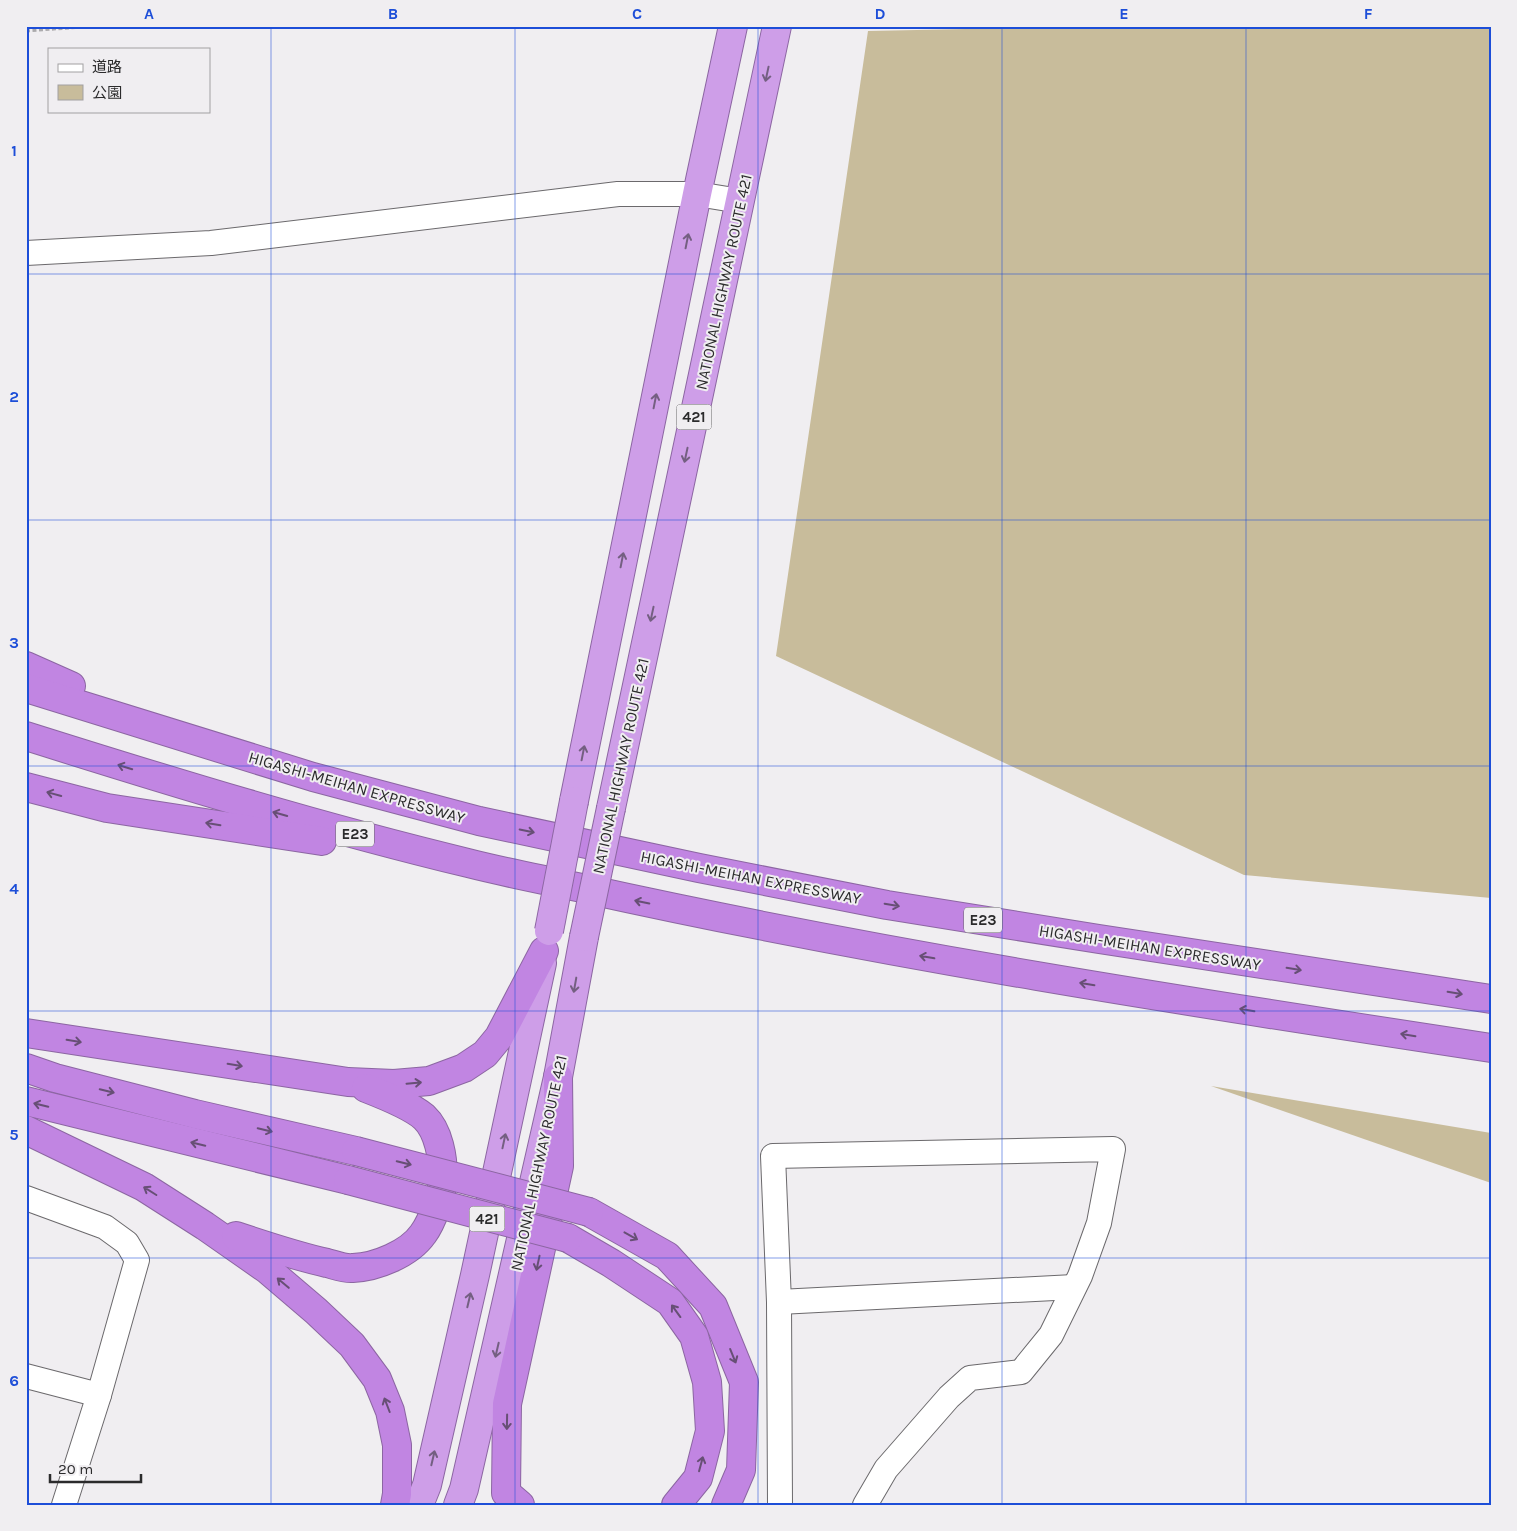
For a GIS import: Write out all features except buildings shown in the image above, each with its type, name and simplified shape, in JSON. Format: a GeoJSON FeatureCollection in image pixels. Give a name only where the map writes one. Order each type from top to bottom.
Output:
{"type":"FeatureCollection","features":[{"type":"Feature","properties":{"kind":"highway","name":"421"},"geometry":{"type":"LineString","coordinates":[[419,1505],[427,1485],[473,1284],[547,941],[696,194],[733,26]]}},
{"type":"Feature","properties":{"kind":"highway","name":"NATIONAL HIGHWAY ROUTE 421"},"geometry":{"type":"LineString","coordinates":[[458,1505],[464,1489],[558,1077],[611,808],[777,26]]}},
{"type":"Feature","properties":{"kind":"highway"},"geometry":{"type":"LineString","coordinates":[[26,666],[200,742]]}},
{"type":"Feature","properties":{"kind":"highway","name":"HIGASHI-MEIHAN EXPRESSWAY"},"geometry":{"type":"LineString","coordinates":[[26,688],[313,776],[479,821],[699,868],[887,905],[1108,941],[1491,999]]}},
{"type":"Feature","properties":{"kind":"highway","name":"E23"},"geometry":{"type":"LineString","coordinates":[[26,736],[184,786],[297,819],[469,863],[690,912],[878,949],[1269,1014],[1491,1048]]}},
{"type":"Feature","properties":{"kind":"highway"},"geometry":{"type":"LineString","coordinates":[[26,786],[107,808],[469,863]]}},
{"type":"Feature","properties":{"kind":"highway"},"geometry":{"type":"LineString","coordinates":[[26,1033],[348,1082],[394,1084],[429,1082],[464,1068],[485,1054],[499,1037],[547,941]]}},
{"type":"Feature","properties":{"kind":"highway"},"geometry":{"type":"LineString","coordinates":[[26,1068],[55,1078],[194,1114],[356,1151],[589,1212],[667,1256],[713,1306],[744,1382],[741,1470],[726,1505]]}},
{"type":"Feature","properties":{"kind":"highway"},"geometry":{"type":"LineString","coordinates":[[520,1505],[506,1494],[507,1404],[560,1166],[558,1077]]}},
{"type":"Feature","properties":{"kind":"highway"},"geometry":{"type":"LineString","coordinates":[[205,1226],[278,1250],[352,1269],[378,1264],[403,1252],[422,1236],[434,1215],[443,1179],[441,1151],[433,1128],[424,1118],[412,1110],[381,1094],[348,1082]]}},
{"type":"Feature","properties":{"kind":"highway"},"geometry":{"type":"LineString","coordinates":[[26,1101],[348,1180],[568,1238],[611,1263],[670,1302],[694,1336],[707,1382],[710,1431],[698,1478],[676,1505]]}},
{"type":"Feature","properties":{"kind":"highway"},"geometry":{"type":"LineString","coordinates":[[26,1130],[144,1187],[205,1226],[268,1270],[316,1311],[352,1346],[377,1379],[390,1411],[397,1445],[397,1494],[395,1505]]}},
{"type":"Feature","properties":{"kind":"street"},"geometry":{"type":"LineString","coordinates":[[26,253],[211,243],[618,194],[696,194],[740,201]]}},
{"type":"Feature","properties":{"kind":"street"},"geometry":{"type":"LineString","coordinates":[[780,1505],[779,1302],[773,1156],[1112,1149],[1099,1224],[1080,1276],[1051,1335],[1021,1372],[970,1378],[949,1397],[886,1469],[865,1505]]}},
{"type":"Feature","properties":{"kind":"street"},"geometry":{"type":"LineString","coordinates":[[26,1198],[105,1227],[127,1243],[137,1260],[99,1395],[64,1505]]}},
{"type":"Feature","properties":{"kind":"street"},"geometry":{"type":"LineString","coordinates":[[779,1302],[1074,1287]]}},
{"type":"Feature","properties":{"kind":"street"},"geometry":{"type":"LineString","coordinates":[[26,1376],[99,1395]]}},
{"type":"Feature","properties":{"kind":"path"},"geometry":{"type":"LineString","coordinates":[[26,31],[96,26]]}},
{"type":"Feature","properties":{"kind":"green space"},"geometry":{"type":"Polygon","coordinates":[[[1015,26],[1491,26],[1491,898],[1244,875],[776,656],[868,31],[1014,28],[1015,26]]]}},
{"type":"Feature","properties":{"kind":"green space"},"geometry":{"type":"Polygon","coordinates":[[[1211,1086],[1491,1133],[1491,1183],[1211,1086]]]}}]}
